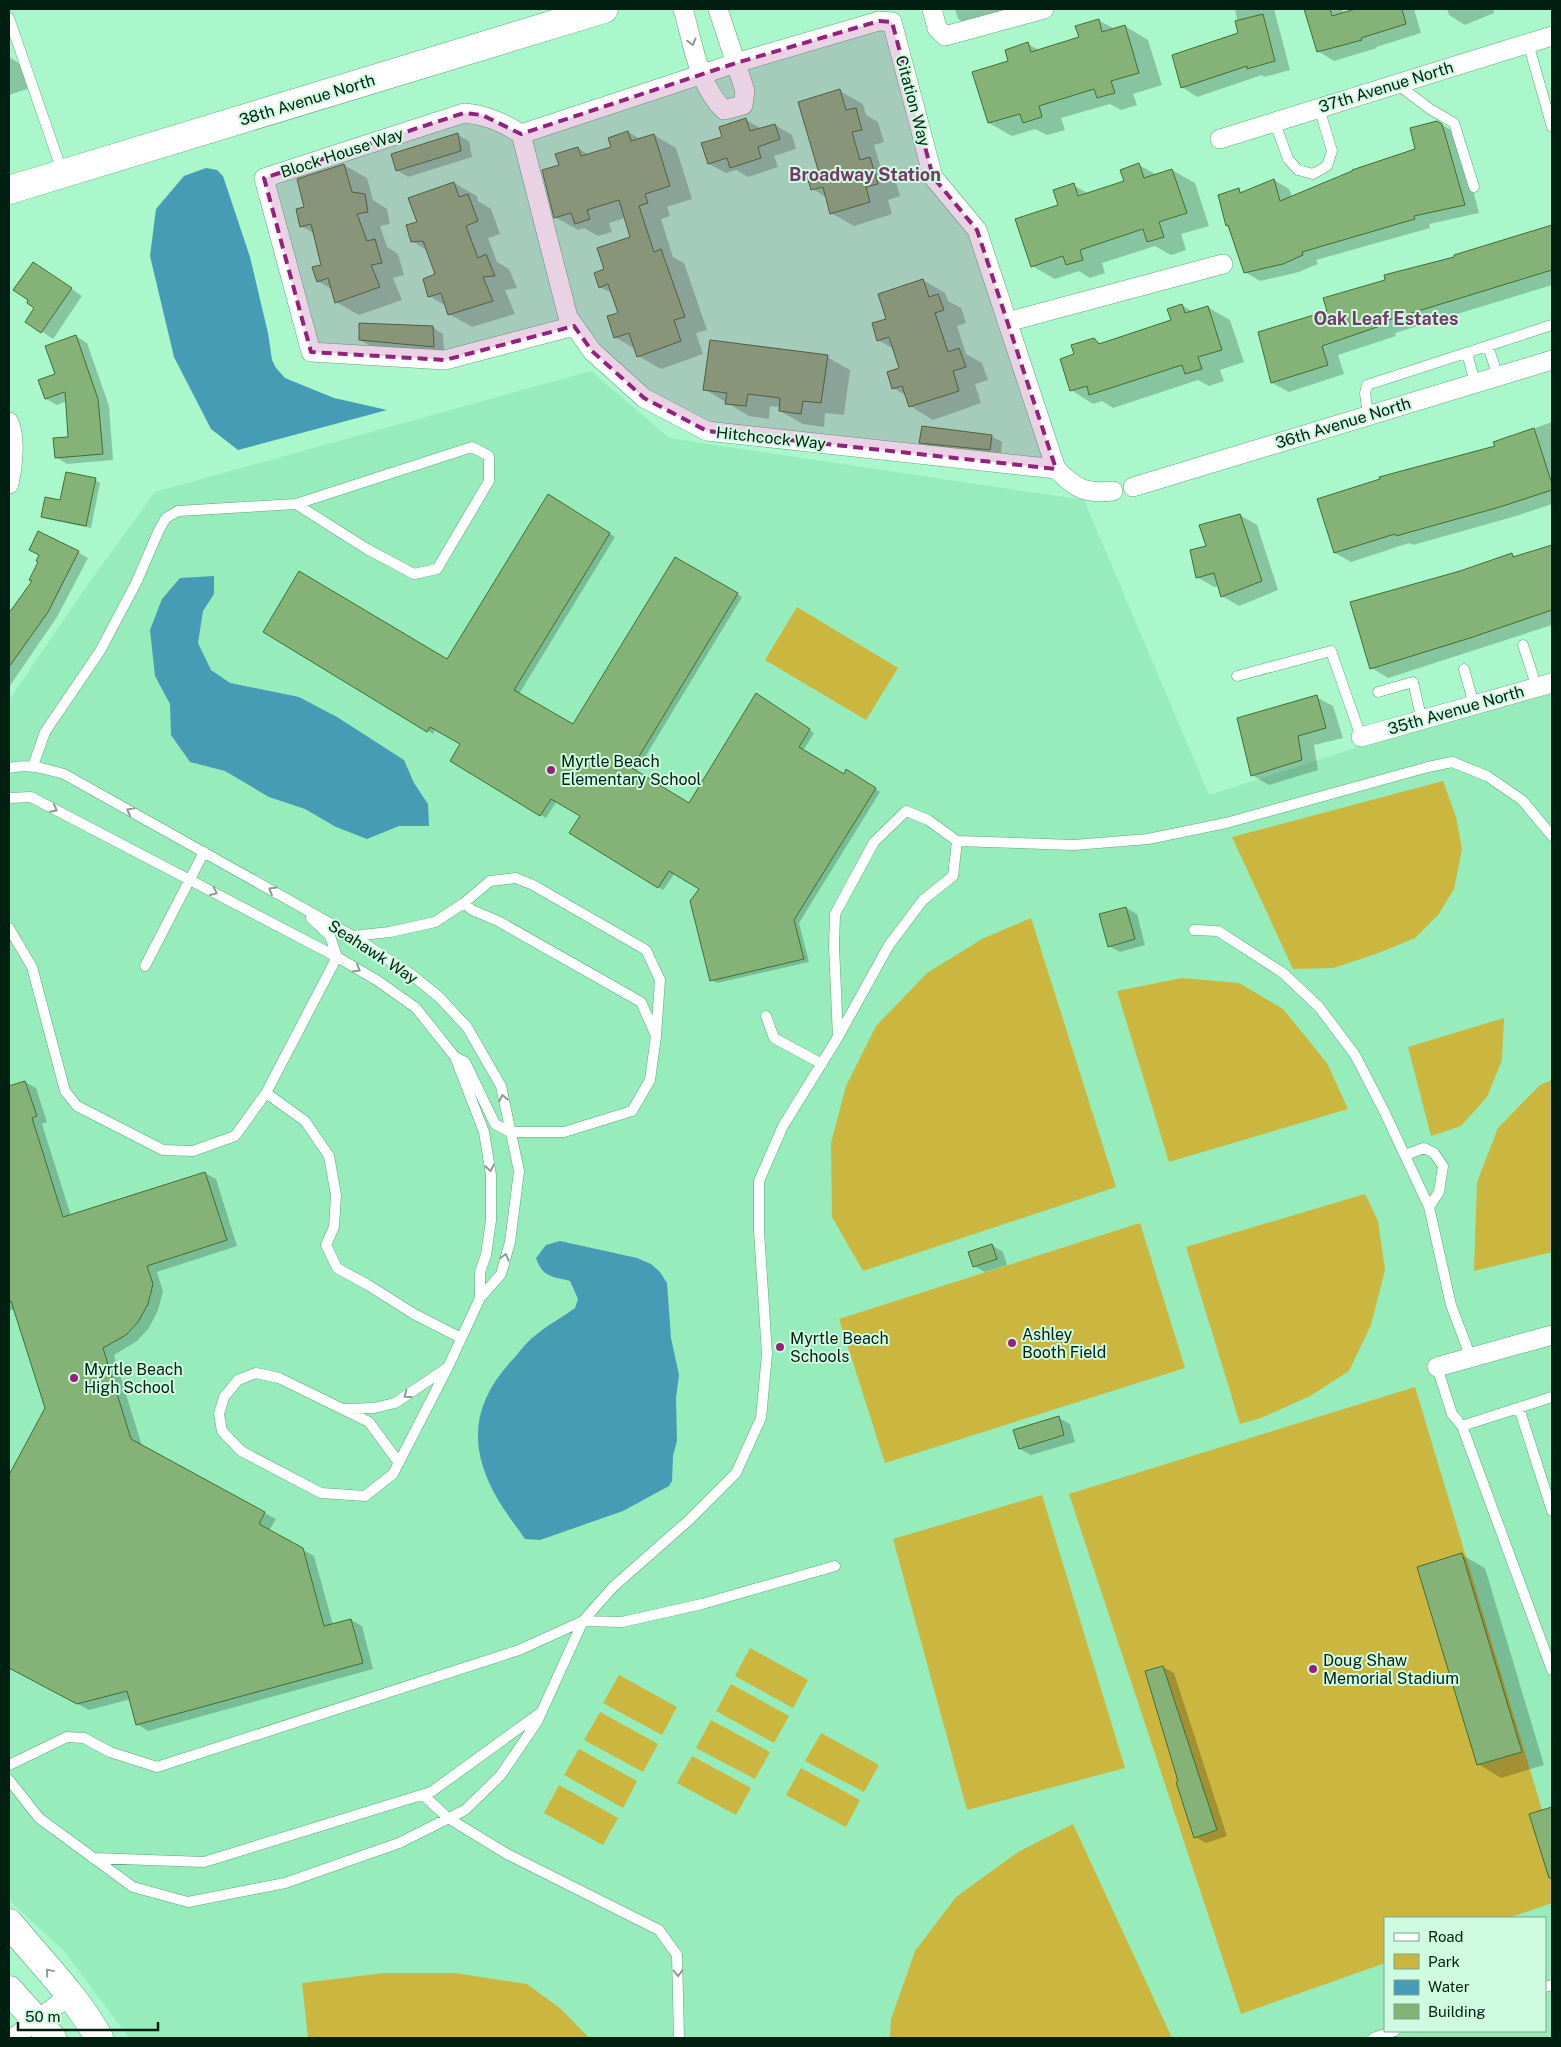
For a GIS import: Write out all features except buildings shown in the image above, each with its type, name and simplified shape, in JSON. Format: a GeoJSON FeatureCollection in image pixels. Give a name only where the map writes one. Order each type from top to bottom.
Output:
{"type":"FeatureCollection","features":[{"type":"Feature","properties":{"kind":"main road","name":"38th Avenue North"},"geometry":{"type":"LineString","coordinates":[[9,190],[604,9]]}},
{"type":"Feature","properties":{"kind":"main road"},"geometry":{"type":"LineString","coordinates":[[9,1923],[69,1996],[99,2038]]}},
{"type":"Feature","properties":{"kind":"main road"},"geometry":{"type":"LineString","coordinates":[[9,1990],[44,2030]]}},
{"type":"Feature","properties":{"kind":"street"},"geometry":{"type":"LineString","coordinates":[[683,9],[701,75],[713,100],[724,110],[743,105],[745,91],[718,9]]}},
{"type":"Feature","properties":{"kind":"street"},"geometry":{"type":"LineString","coordinates":[[932,9],[937,28],[945,36],[1044,9]]}},
{"type":"Feature","properties":{"kind":"street","name":"Citation Way"},"geometry":{"type":"LineString","coordinates":[[736,63],[882,15],[892,22],[933,177],[977,230],[1056,469],[1073,486],[1097,493],[1114,491]]}},
{"type":"Feature","properties":{"kind":"street","name":"37th Avenue North"},"geometry":{"type":"LineString","coordinates":[[1220,139],[1552,36]]}},
{"type":"Feature","properties":{"kind":"street"},"geometry":{"type":"LineString","coordinates":[[520,134],[736,63]]}},
{"type":"Feature","properties":{"kind":"street","name":"Block House Way"},"geometry":{"type":"LineString","coordinates":[[520,134],[502,123],[482,115],[464,113],[264,178],[311,352],[445,360],[574,326]]}},
{"type":"Feature","properties":{"kind":"street","name":"Hitchcock Way"},"geometry":{"type":"LineString","coordinates":[[520,134],[568,317],[592,351],[644,398],[707,430],[1056,469]]}},
{"type":"Feature","properties":{"kind":"street"},"geometry":{"type":"LineString","coordinates":[[1007,322],[1223,264]]}},
{"type":"Feature","properties":{"kind":"street","name":"36th Avenue North"},"geometry":{"type":"LineString","coordinates":[[1133,486],[1552,360]]}},
{"type":"Feature","properties":{"kind":"street"},"geometry":{"type":"LineString","coordinates":[[9,422],[12,430],[12,474],[9,484]]}},
{"type":"Feature","properties":{"kind":"street","name":"35th Avenue North"},"geometry":{"type":"LineString","coordinates":[[1361,736],[1544,685]]}},
{"type":"Feature","properties":{"kind":"street"},"geometry":{"type":"LineString","coordinates":[[1437,1367],[1552,1335]]}},
{"type":"Feature","properties":{"kind":"street"},"geometry":{"type":"LineString","coordinates":[[13,2038],[44,2030],[69,1996]]}},
{"type":"Feature","properties":{"kind":"lane"},"geometry":{"type":"LineString","coordinates":[[9,18],[64,174]]}},
{"type":"Feature","properties":{"kind":"lane"},"geometry":{"type":"LineString","coordinates":[[1528,43],[1552,127]]}},
{"type":"Feature","properties":{"kind":"lane"},"geometry":{"type":"LineString","coordinates":[[1397,84],[1430,109],[1454,123],[1474,187]]}},
{"type":"Feature","properties":{"kind":"lane"},"geometry":{"type":"LineString","coordinates":[[1275,123],[1288,159],[1298,170],[1314,174],[1327,166],[1332,151],[1319,108]]}},
{"type":"Feature","properties":{"kind":"lane"},"geometry":{"type":"LineString","coordinates":[[1368,416],[1365,393],[1367,385],[1552,324]]}},
{"type":"Feature","properties":{"kind":"lane"},"geometry":{"type":"LineString","coordinates":[[1488,346],[1498,376]]}},
{"type":"Feature","properties":{"kind":"lane"},"geometry":{"type":"LineString","coordinates":[[1467,353],[1475,383]]}},
{"type":"Feature","properties":{"kind":"lane"},"geometry":{"type":"LineString","coordinates":[[33,766],[45,732],[100,651],[136,583],[166,518],[178,511],[296,504],[472,447],[489,456],[489,481],[437,569],[414,574],[367,549],[296,504]]}},
{"type":"Feature","properties":{"kind":"lane"},"geometry":{"type":"LineString","coordinates":[[1523,645],[1544,685]]}},
{"type":"Feature","properties":{"kind":"lane"},"geometry":{"type":"LineString","coordinates":[[1237,676],[1331,652],[1361,736]]}},
{"type":"Feature","properties":{"kind":"lane"},"geometry":{"type":"LineString","coordinates":[[1464,669],[1474,705]]}},
{"type":"Feature","properties":{"kind":"lane"},"geometry":{"type":"LineString","coordinates":[[1378,692],[1413,682],[1422,720]]}},
{"type":"Feature","properties":{"kind":"lane"},"geometry":{"type":"LineString","coordinates":[[838,1036],[834,946],[835,914],[874,842],[906,811],[928,820],[957,841],[1074,845],[1148,839],[1226,823],[1452,762],[1487,776],[1522,800],[1552,836]]}},
{"type":"Feature","properties":{"kind":"lane","name":"Seahawk Way"},"geometry":{"type":"LineString","coordinates":[[9,768],[21,765],[33,766],[64,774],[353,936],[412,975],[439,997],[467,1027],[501,1086],[518,1171],[510,1242],[500,1274],[480,1298],[448,1368],[399,1463],[393,1474],[366,1496],[320,1492],[242,1451],[222,1431],[219,1414],[224,1396],[238,1380],[256,1373],[280,1378],[369,1422],[399,1463]]}},
{"type":"Feature","properties":{"kind":"lane","name":"Seahawk Way"},"geometry":{"type":"LineString","coordinates":[[9,798],[31,797],[188,880],[228,898],[337,957],[378,981],[416,1008],[456,1057],[484,1132],[491,1174],[491,1220],[486,1255],[480,1272],[480,1298]]}},
{"type":"Feature","properties":{"kind":"lane"},"geometry":{"type":"LineString","coordinates":[[9,1780],[39,1818],[133,1887],[188,1902],[285,1883],[399,1843],[464,1810],[500,1776],[536,1722],[583,1621],[613,1587],[688,1521],[736,1473],[760,1418],[767,1354],[759,1181],[783,1126],[822,1064],[889,945],[923,900],[954,876],[957,841]]}},
{"type":"Feature","properties":{"kind":"lane"},"geometry":{"type":"LineString","coordinates":[[145,966],[204,852]]}},
{"type":"Feature","properties":{"kind":"lane"},"geometry":{"type":"LineString","coordinates":[[353,936],[390,932],[435,922],[464,903],[490,882],[516,878],[533,885],[646,950],[660,980],[656,1036],[650,1080],[632,1111],[564,1132],[510,1132],[495,1124],[465,1062],[456,1057]]}},
{"type":"Feature","properties":{"kind":"lane"},"geometry":{"type":"LineString","coordinates":[[464,903],[472,910],[498,921],[641,1002],[656,1036]]}},
{"type":"Feature","properties":{"kind":"lane"},"geometry":{"type":"LineString","coordinates":[[9,928],[32,967],[65,1091],[77,1106],[163,1150],[193,1152],[235,1136],[266,1093],[337,957],[330,936],[299,907]]}},
{"type":"Feature","properties":{"kind":"lane"},"geometry":{"type":"LineString","coordinates":[[1194,930],[1218,931],[1282,973],[1319,1007],[1354,1055],[1429,1207],[1452,1305],[1471,1358]]}},
{"type":"Feature","properties":{"kind":"lane"},"geometry":{"type":"LineString","coordinates":[[766,1016],[774,1038],[822,1064]]}},
{"type":"Feature","properties":{"kind":"lane"},"geometry":{"type":"LineString","coordinates":[[266,1093],[305,1121],[328,1156],[336,1195],[334,1226],[326,1245],[336,1268],[368,1285],[414,1314],[461,1338]]}},
{"type":"Feature","properties":{"kind":"lane"},"geometry":{"type":"LineString","coordinates":[[1405,1155],[1424,1148],[1434,1153],[1443,1166],[1439,1192],[1429,1207]]}},
{"type":"Feature","properties":{"kind":"lane"},"geometry":{"type":"LineString","coordinates":[[1437,1367],[1452,1414],[1462,1426],[1552,1670]]}},
{"type":"Feature","properties":{"kind":"lane","name":"Seahawk Way"},"geometry":{"type":"LineString","coordinates":[[343,1409],[374,1408],[395,1403],[448,1368]]}},
{"type":"Feature","properties":{"kind":"lane"},"geometry":{"type":"LineString","coordinates":[[1462,1426],[1552,1397]]}},
{"type":"Feature","properties":{"kind":"lane"},"geometry":{"type":"LineString","coordinates":[[1519,1408],[1552,1511]]}},
{"type":"Feature","properties":{"kind":"lane"},"geometry":{"type":"LineString","coordinates":[[9,1765],[67,1737],[84,1738],[110,1752],[157,1767],[519,1650],[583,1621],[622,1622],[702,1604],[835,1566]]}},
{"type":"Feature","properties":{"kind":"lane"},"geometry":{"type":"LineString","coordinates":[[93,1858],[204,1862],[423,1795],[431,1792],[541,1712]]}},
{"type":"Feature","properties":{"kind":"lane"},"geometry":{"type":"LineString","coordinates":[[423,1795],[448,1818],[507,1854],[659,1930],[677,1955],[679,2038]]}},
{"type":"Feature","properties":{"kind":"lane"},"geometry":{"type":"LineString","coordinates":[[1373,2038],[1392,2032]]}},
{"type":"Feature","properties":{"kind":"highlighted area"},"geometry":{"type":"Polygon","coordinates":[[[879,21],[892,22],[933,177],[977,230],[1056,469],[707,431],[644,398],[592,351],[574,326],[445,360],[311,352],[264,178],[464,113],[482,115],[521,134],[736,63],[879,21]]]}},
{"type":"Feature","properties":{"kind":"shaded area","name":"Myrtle Beach Schools"},"geometry":{"type":"Polygon","coordinates":[[[591,371],[669,438],[1084,500],[1209,795],[1552,685],[1552,2038],[129,2038],[64,1951],[9,1900],[9,700],[86,587],[155,492],[591,371]]]}},
{"type":"Feature","properties":{"kind":"green space"},"geometry":{"type":"Polygon","coordinates":[[[797,607],[898,668],[866,720],[765,660],[797,607]]]}},
{"type":"Feature","properties":{"kind":"green space"},"geometry":{"type":"Polygon","coordinates":[[[1443,781],[1456,817],[1462,849],[1454,889],[1439,914],[1415,938],[1376,954],[1333,968],[1293,969],[1232,837],[1443,781]]]}},
{"type":"Feature","properties":{"kind":"green space"},"geometry":{"type":"Polygon","coordinates":[[[1031,918],[1116,1187],[863,1271],[832,1217],[831,1143],[846,1086],[876,1026],[927,973],[982,939],[1031,918]]]}},
{"type":"Feature","properties":{"kind":"green space"},"geometry":{"type":"Polygon","coordinates":[[[1182,978],[1239,983],[1283,1009],[1327,1063],[1348,1109],[1169,1162],[1117,991],[1182,978]]]}},
{"type":"Feature","properties":{"kind":"green space"},"geometry":{"type":"Polygon","coordinates":[[[1504,1018],[1502,1060],[1487,1097],[1461,1126],[1431,1136],[1408,1047],[1504,1018]]]}},
{"type":"Feature","properties":{"kind":"green space"},"geometry":{"type":"Polygon","coordinates":[[[1552,1080],[1552,1252],[1474,1271],[1477,1182],[1498,1128],[1540,1085],[1552,1080]]]}},
{"type":"Feature","properties":{"kind":"green space"},"geometry":{"type":"Polygon","coordinates":[[[1365,1194],[1378,1221],[1385,1270],[1371,1325],[1349,1371],[1310,1396],[1261,1418],[1240,1424],[1186,1247],[1365,1194]]]}},
{"type":"Feature","properties":{"kind":"green space","name":"Ashley Booth Field"},"geometry":{"type":"Polygon","coordinates":[[[1140,1223],[1185,1368],[885,1463],[839,1319],[1140,1223]]]}},
{"type":"Feature","properties":{"kind":"green space","name":"Doug Shaw Memorial Stadium"},"geometry":{"type":"Polygon","coordinates":[[[1415,1387],[1552,1843],[1552,1903],[1512,1917],[1384,1917],[1384,1963],[1241,2014],[1069,1494],[1415,1387]]]}},
{"type":"Feature","properties":{"kind":"green space"},"geometry":{"type":"Polygon","coordinates":[[[1042,1495],[1125,1768],[967,1810],[893,1539],[1042,1495]]]}},
{"type":"Feature","properties":{"kind":"green space"},"geometry":{"type":"Polygon","coordinates":[[[750,1648],[808,1680],[793,1708],[735,1676],[750,1648]]]}},
{"type":"Feature","properties":{"kind":"green space"},"geometry":{"type":"Polygon","coordinates":[[[619,1675],[677,1707],[662,1735],[603,1703],[619,1675]]]}},
{"type":"Feature","properties":{"kind":"green space"},"geometry":{"type":"Polygon","coordinates":[[[731,1684],[789,1716],[774,1743],[716,1711],[731,1684]]]}},
{"type":"Feature","properties":{"kind":"green space"},"geometry":{"type":"Polygon","coordinates":[[[600,1712],[658,1744],[643,1772],[584,1740],[600,1712]]]}},
{"type":"Feature","properties":{"kind":"green space"},"geometry":{"type":"Polygon","coordinates":[[[711,1720],[770,1752],[755,1779],[696,1748],[711,1720]]]}},
{"type":"Feature","properties":{"kind":"green space"},"geometry":{"type":"Polygon","coordinates":[[[821,1733],[879,1765],[864,1792],[805,1761],[821,1733]]]}},
{"type":"Feature","properties":{"kind":"green space"},"geometry":{"type":"Polygon","coordinates":[[[579,1749],[637,1781],[623,1808],[564,1775],[579,1749]]]}},
{"type":"Feature","properties":{"kind":"green space"},"geometry":{"type":"Polygon","coordinates":[[[692,1756],[751,1788],[736,1815],[677,1783],[692,1756]]]}},
{"type":"Feature","properties":{"kind":"green space"},"geometry":{"type":"Polygon","coordinates":[[[801,1768],[860,1800],[846,1827],[786,1795],[801,1768]]]}},
{"type":"Feature","properties":{"kind":"green space"},"geometry":{"type":"Polygon","coordinates":[[[559,1785],[618,1818],[603,1845],[544,1813],[559,1785]]]}},
{"type":"Feature","properties":{"kind":"green space"},"geometry":{"type":"Polygon","coordinates":[[[1073,1824],[1172,2038],[890,2038],[891,2019],[915,1951],[956,1897],[1018,1852],[1073,1824]]]}},
{"type":"Feature","properties":{"kind":"green space"},"geometry":{"type":"Polygon","coordinates":[[[384,1973],[455,1973],[527,1984],[561,2009],[589,2038],[308,2038],[302,1983],[384,1973]]]}},
{"type":"Feature","properties":{"kind":"water"},"geometry":{"type":"Polygon","coordinates":[[[206,168],[217,170],[223,176],[250,257],[268,333],[272,360],[276,368],[285,378],[334,398],[387,410],[238,450],[211,429],[174,357],[150,256],[156,209],[184,176],[206,168]]]}},
{"type":"Feature","properties":{"kind":"water"},"geometry":{"type":"Polygon","coordinates":[[[214,576],[214,594],[203,611],[198,643],[211,670],[230,683],[299,697],[337,717],[404,760],[414,783],[428,804],[429,826],[399,826],[367,839],[336,827],[305,809],[269,797],[225,771],[190,762],[171,735],[170,704],[155,676],[150,630],[162,599],[180,578],[214,576]]]}},
{"type":"Feature","properties":{"kind":"water"},"geometry":{"type":"Polygon","coordinates":[[[560,1241],[637,1258],[651,1264],[660,1272],[667,1283],[671,1338],[679,1375],[676,1398],[677,1441],[673,1456],[672,1481],[669,1486],[623,1511],[540,1540],[525,1539],[500,1503],[487,1478],[478,1441],[479,1423],[483,1406],[491,1389],[523,1347],[546,1327],[575,1308],[578,1299],[570,1281],[545,1273],[536,1258],[546,1245],[560,1241]]]}},
{"type":"Feature","properties":{"kind":"place","name":"Myrtle Beach Elementary School"},"geometry":{"type":"Point","coordinates":[551,770]}},
{"type":"Feature","properties":{"kind":"place","name":"Ashley Booth Field"},"geometry":{"type":"Point","coordinates":[1012,1343]}},
{"type":"Feature","properties":{"kind":"place","name":"Myrtle Beach Schools"},"geometry":{"type":"Point","coordinates":[780,1347]}},
{"type":"Feature","properties":{"kind":"place","name":"Myrtle Beach High School"},"geometry":{"type":"Point","coordinates":[74,1378]}},
{"type":"Feature","properties":{"kind":"place","name":"Doug Shaw Memorial Stadium"},"geometry":{"type":"Point","coordinates":[1313,1669]}},
{"type":"Feature","properties":{"kind":"district","name":"Broadway Station"},"geometry":{"type":"Point","coordinates":[865,174]}},
{"type":"Feature","properties":{"kind":"district","name":"Oak Leaf Estates"},"geometry":{"type":"Point","coordinates":[1386,318]}}]}
